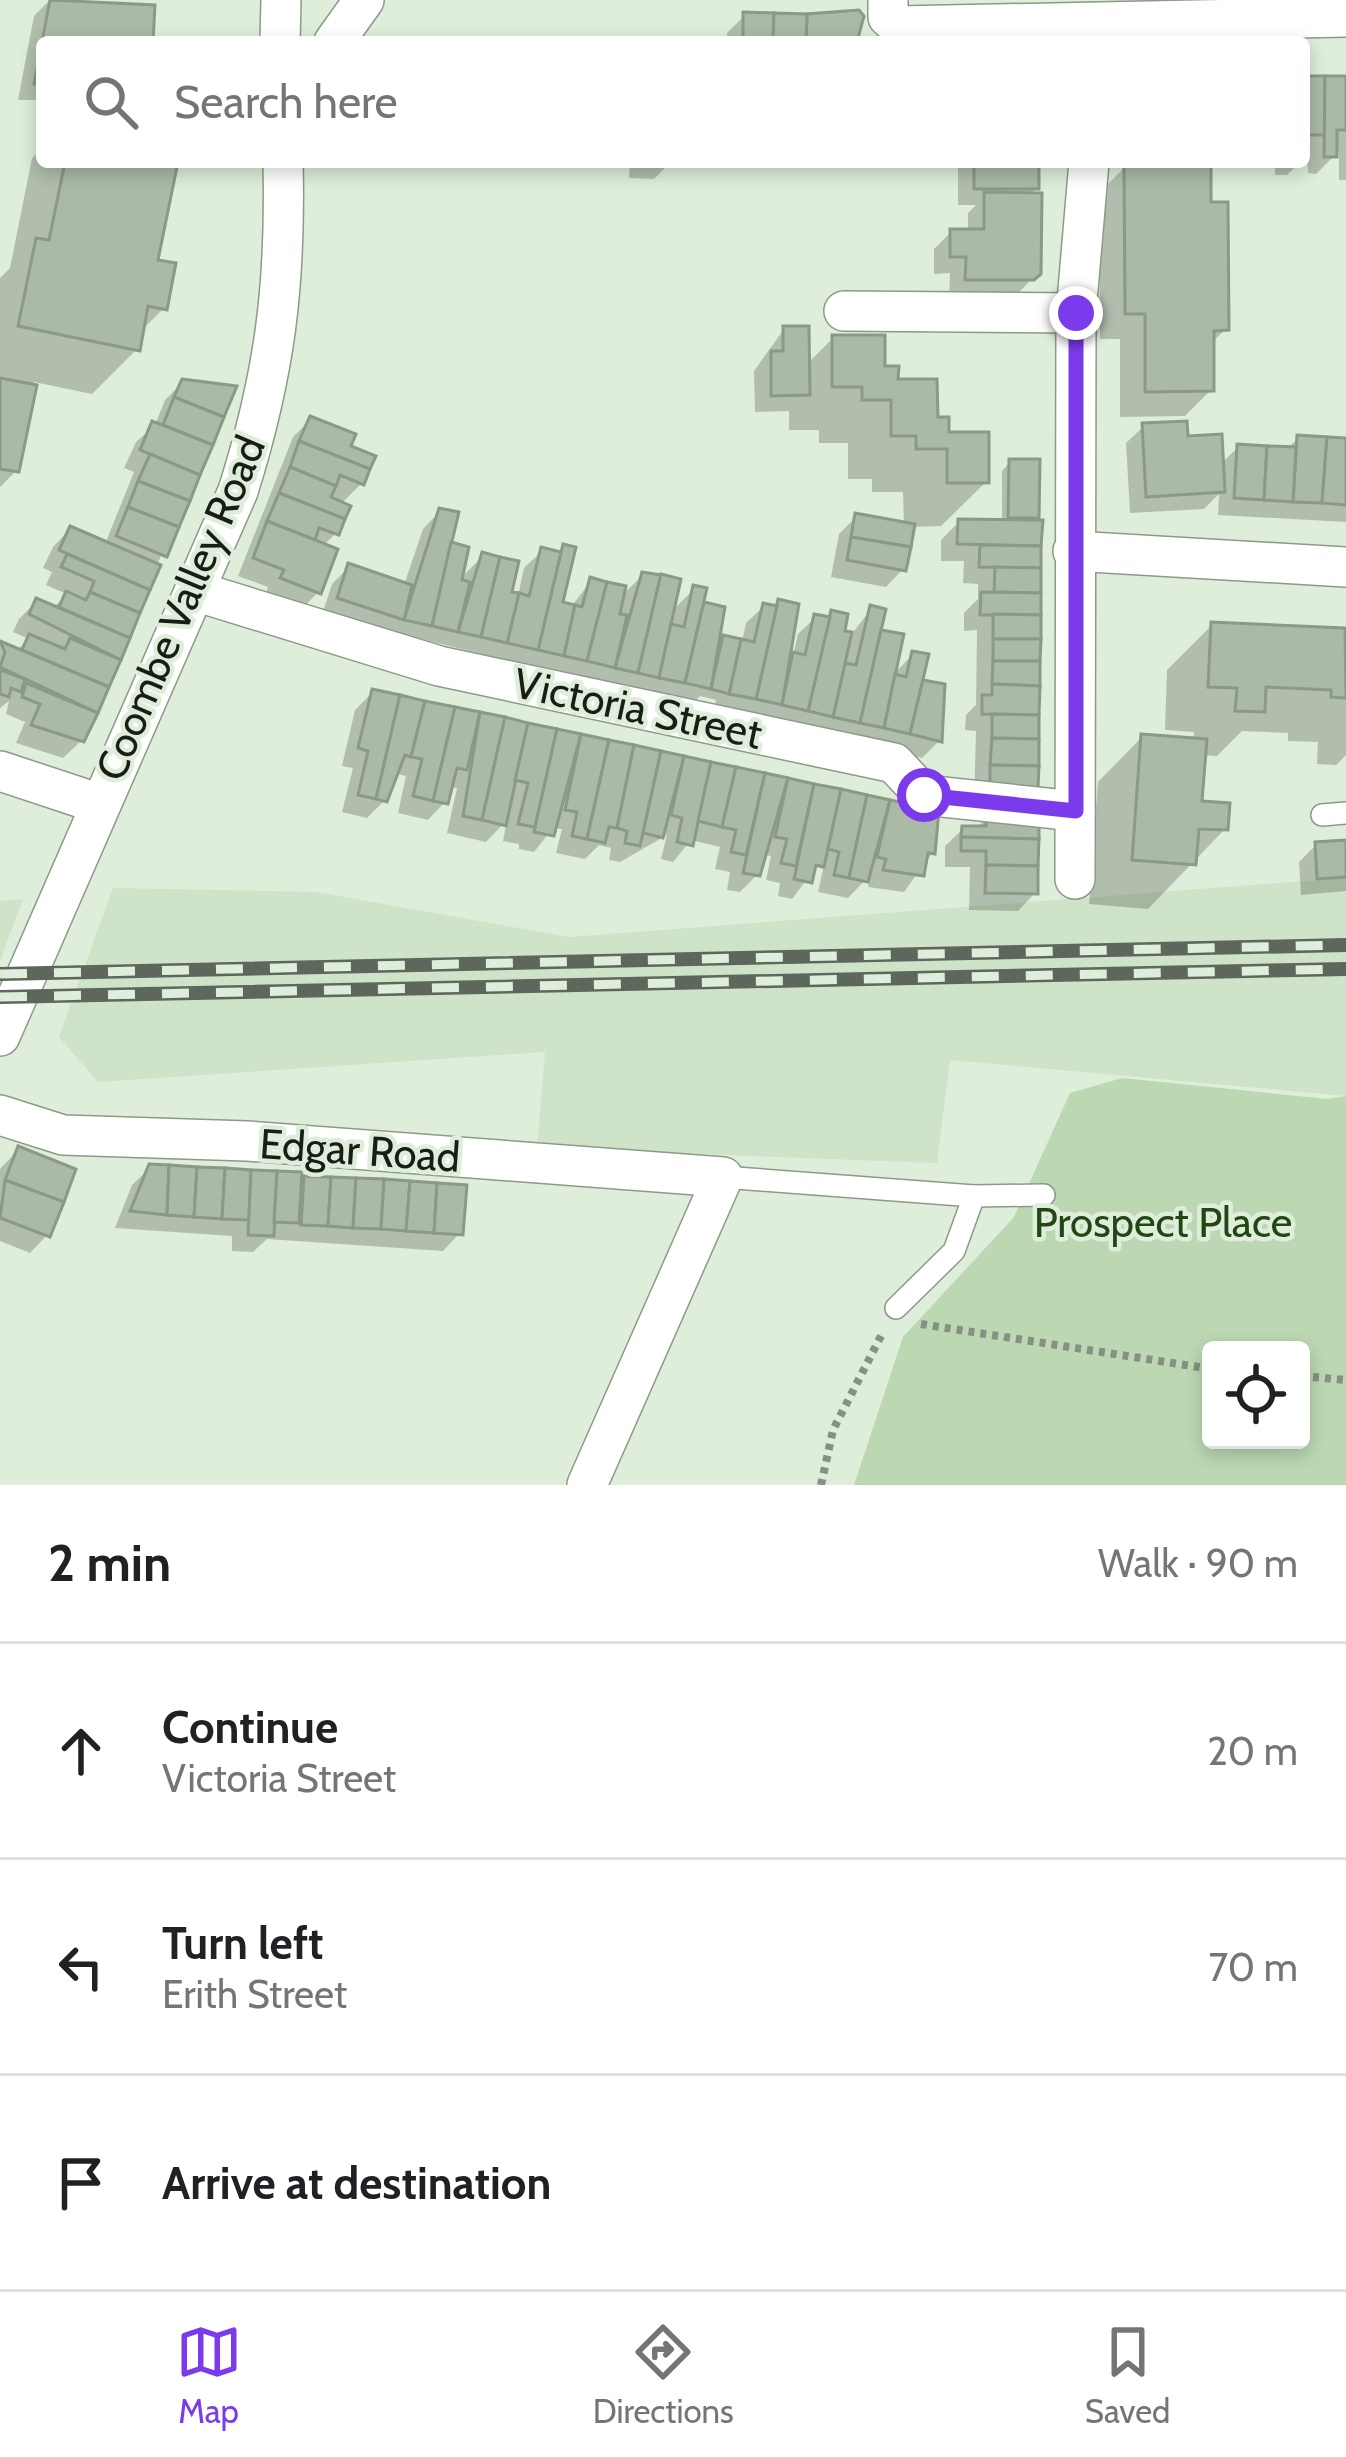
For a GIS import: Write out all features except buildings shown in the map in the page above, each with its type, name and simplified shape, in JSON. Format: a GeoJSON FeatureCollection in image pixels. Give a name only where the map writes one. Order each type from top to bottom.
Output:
{"type":"FeatureCollection","features":[{"type":"Feature","properties":{"kind":"street"},"geometry":{"type":"LineString","coordinates":[[280,36],[281,0]]}},
{"type":"Feature","properties":{"kind":"street"},"geometry":{"type":"LineString","coordinates":[[338,36],[364,0]]}},
{"type":"Feature","properties":{"kind":"street"},"geometry":{"type":"LineString","coordinates":[[888,0],[888,17],[898,26],[1100,33],[1346,17]]}},
{"type":"Feature","properties":{"kind":"street","name":"Coombe Valley Road"},"geometry":{"type":"LineString","coordinates":[[0,1036],[98,803],[195,591],[266,403],[281,316],[283,168]]}},
{"type":"Feature","properties":{"kind":"street"},"geometry":{"type":"LineString","coordinates":[[1076,879],[1076,313],[1088,168]]}},
{"type":"Feature","properties":{"kind":"street"},"geometry":{"type":"LineString","coordinates":[[844,311],[1076,313]]}},
{"type":"Feature","properties":{"kind":"street"},"geometry":{"type":"LineString","coordinates":[[1073,551],[1346,567]]}},
{"type":"Feature","properties":{"kind":"street","name":"Victoria Street"},"geometry":{"type":"LineString","coordinates":[[195,591],[439,666],[894,763],[924,795],[1076,811]]}},
{"type":"Feature","properties":{"kind":"street"},"geometry":{"type":"LineString","coordinates":[[0,771],[98,803]]}},
{"type":"Feature","properties":{"kind":"street","name":"Edgar Road"},"geometry":{"type":"LineString","coordinates":[[0,1115],[63,1135],[247,1141],[723,1177]]}},
{"type":"Feature","properties":{"kind":"street"},"geometry":{"type":"LineString","coordinates":[[587,1485],[723,1177]]}},
{"type":"Feature","properties":{"kind":"lane"},"geometry":{"type":"LineString","coordinates":[[1322,814],[1346,813]]}},
{"type":"Feature","properties":{"kind":"lane"},"geometry":{"type":"LineString","coordinates":[[723,1177],[974,1196],[1044,1195]]}},
{"type":"Feature","properties":{"kind":"lane"},"geometry":{"type":"LineString","coordinates":[[896,1308],[954,1251],[974,1196]]}},
{"type":"Feature","properties":{"kind":"path"},"geometry":{"type":"LineString","coordinates":[[820,1485],[833,1430],[896,1308],[922,1324],[971,1335],[1202,1368]]}},
{"type":"Feature","properties":{"kind":"path"},"geometry":{"type":"LineString","coordinates":[[1310,1377],[1346,1380]]}},
{"type":"Feature","properties":{"kind":"shaded area"},"geometry":{"type":"Polygon","coordinates":[[[1346,878],[1346,1096],[950,1060],[937,1163],[537,1148],[545,1052],[98,1082],[59,1037],[113,888],[316,892],[569,937],[1346,878]]]}},
{"type":"Feature","properties":{"kind":"shaded area"},"geometry":{"type":"Polygon","coordinates":[[[23,899],[0,961],[0,901],[23,899]]]}},
{"type":"Feature","properties":{"kind":"green space","name":"Prospect Place"},"geometry":{"type":"Polygon","coordinates":[[[1122,1078],[1327,1099],[1346,1096],[1346,1485],[854,1485],[903,1337],[1014,1217],[1070,1093],[1122,1078]]]}},
{"type":"Feature","properties":{"kind":"railway"},"geometry":{"type":"LineString","coordinates":[[0,974],[1346,945]]}},
{"type":"Feature","properties":{"kind":"railway"},"geometry":{"type":"LineString","coordinates":[[0,997],[1346,969]]}},
{"type":"Feature","properties":{"kind":"route"},"geometry":{"type":"LineString","coordinates":[[924,795],[1076,811],[1076,313]]}}]}
